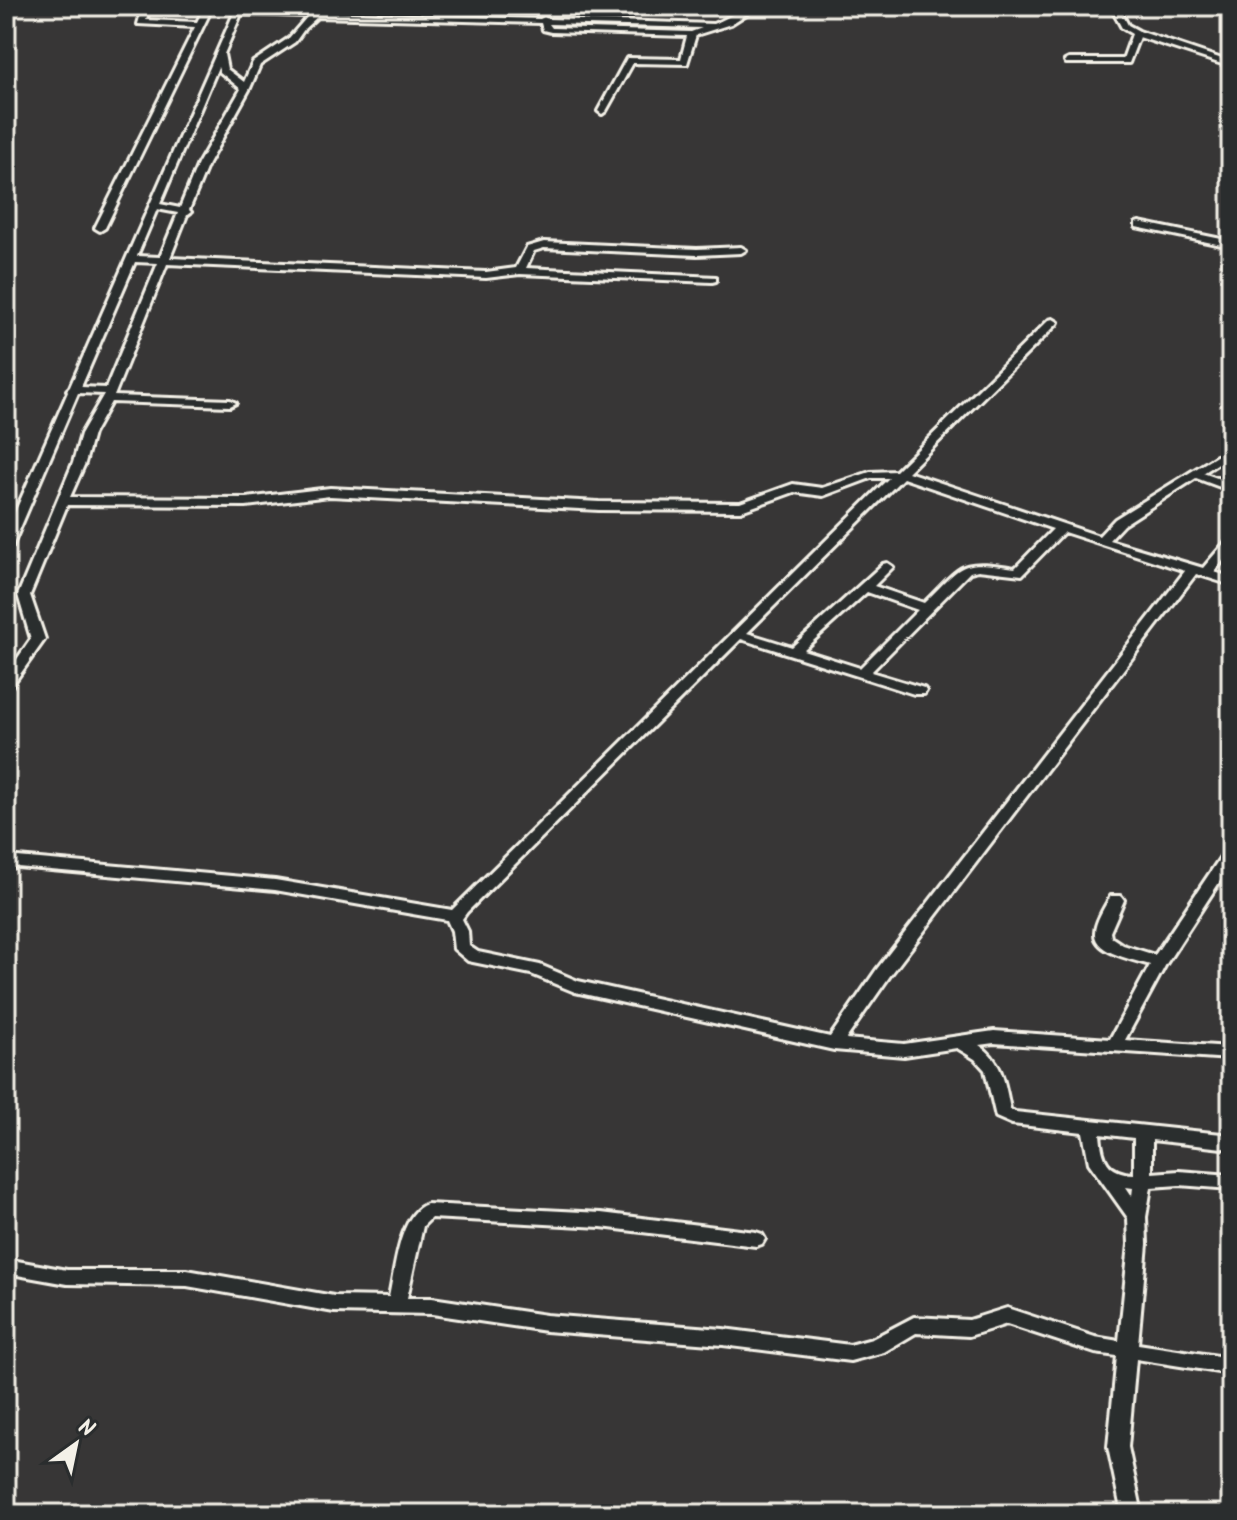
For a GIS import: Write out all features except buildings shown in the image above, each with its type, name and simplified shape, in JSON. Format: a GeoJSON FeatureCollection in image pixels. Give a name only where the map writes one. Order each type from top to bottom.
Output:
{"type":"FeatureCollection","features":[{"type":"Feature","properties":{"kind":"street"},"geometry":{"type":"LineString","coordinates":[[147,6],[141,22],[200,25]]}},
{"type":"Feature","properties":{"kind":"street"},"geometry":{"type":"LineString","coordinates":[[100,228],[209,6]]}},
{"type":"Feature","properties":{"kind":"street"},"geometry":{"type":"LineString","coordinates":[[544,19],[546,28],[554,30],[692,34],[728,22],[755,6]]}},
{"type":"Feature","properties":{"kind":"street"},"geometry":{"type":"LineString","coordinates":[[1114,6],[1125,26],[1136,33],[1231,65]]}},
{"type":"Feature","properties":{"kind":"street"},"geometry":{"type":"LineString","coordinates":[[6,547],[240,9],[544,19],[634,18],[711,26]]}},
{"type":"Feature","properties":{"kind":"street"},"geometry":{"type":"LineString","coordinates":[[6,684],[38,639],[24,595],[87,434],[109,395],[203,164],[246,88],[256,64],[290,42],[317,13]]}},
{"type":"Feature","properties":{"kind":"street"},"geometry":{"type":"LineString","coordinates":[[1069,61],[1126,61],[1136,33]]}},
{"type":"Feature","properties":{"kind":"street"},"geometry":{"type":"LineString","coordinates":[[602,111],[630,60],[684,62],[692,34]]}},
{"type":"Feature","properties":{"kind":"street"},"geometry":{"type":"LineString","coordinates":[[220,54],[223,70],[246,88]]}},
{"type":"Feature","properties":{"kind":"street"},"geometry":{"type":"LineString","coordinates":[[155,206],[186,212]]}},
{"type":"Feature","properties":{"kind":"street"},"geometry":{"type":"LineString","coordinates":[[1139,225],[1231,244]]}},
{"type":"Feature","properties":{"kind":"street"},"geometry":{"type":"LineString","coordinates":[[520,271],[530,249],[544,245],[697,252],[741,250]]}},
{"type":"Feature","properties":{"kind":"street"},"geometry":{"type":"LineString","coordinates":[[131,259],[486,275],[520,271],[712,279]]}},
{"type":"Feature","properties":{"kind":"street"},"geometry":{"type":"LineString","coordinates":[[455,916],[1053,322]]}},
{"type":"Feature","properties":{"kind":"street"},"geometry":{"type":"LineString","coordinates":[[72,390],[230,403]]}},
{"type":"Feature","properties":{"kind":"street"},"geometry":{"type":"LineString","coordinates":[[1101,541],[1119,522],[1231,450]]}},
{"type":"Feature","properties":{"kind":"street"},"geometry":{"type":"LineString","coordinates":[[63,501],[246,502],[330,492],[599,506],[741,507],[793,488],[823,492],[870,475],[903,474],[1231,581]]}},
{"type":"Feature","properties":{"kind":"street"},"geometry":{"type":"LineString","coordinates":[[1196,474],[1231,487]]}},
{"type":"Feature","properties":{"kind":"street"},"geometry":{"type":"LineString","coordinates":[[862,673],[925,608],[972,566],[1013,573],[1023,569],[1062,527]]}},
{"type":"Feature","properties":{"kind":"street"},"geometry":{"type":"LineString","coordinates":[[834,1044],[883,973],[1199,571],[1231,543]]}},
{"type":"Feature","properties":{"kind":"street"},"geometry":{"type":"LineString","coordinates":[[794,652],[887,567]]}},
{"type":"Feature","properties":{"kind":"street"},"geometry":{"type":"LineString","coordinates":[[866,587],[925,608]]}},
{"type":"Feature","properties":{"kind":"street"},"geometry":{"type":"LineString","coordinates":[[741,635],[919,691]]}},
{"type":"Feature","properties":{"kind":"street"},"geometry":{"type":"LineString","coordinates":[[1115,1044],[1159,962],[1231,852]]}},
{"type":"Feature","properties":{"kind":"street"},"geometry":{"type":"LineString","coordinates":[[6,861],[275,885],[455,916]]}},
{"type":"Feature","properties":{"kind":"street"},"geometry":{"type":"LineString","coordinates":[[1116,900],[1102,932],[1104,940],[1117,949],[1159,962]]}},
{"type":"Feature","properties":{"kind":"street"},"geometry":{"type":"LineString","coordinates":[[455,916],[462,949],[474,957],[534,969],[575,986],[834,1044],[881,1050],[994,1037],[1231,1053]]}},
{"type":"Feature","properties":{"kind":"street"},"geometry":{"type":"LineString","coordinates":[[985,1054],[994,1037]]}},
{"type":"Feature","properties":{"kind":"street"},"geometry":{"type":"LineString","coordinates":[[958,1042],[985,1054],[993,1067],[1002,1112],[1007,1116],[1021,1121],[1231,1142]]}},
{"type":"Feature","properties":{"kind":"street"},"geometry":{"type":"LineString","coordinates":[[1091,1129],[1095,1158],[1137,1217]]}},
{"type":"Feature","properties":{"kind":"street"},"geometry":{"type":"LineString","coordinates":[[1132,1514],[1118,1447],[1138,1244],[1143,1134]]}},
{"type":"Feature","properties":{"kind":"street"},"geometry":{"type":"LineString","coordinates":[[1111,1180],[1179,1178],[1231,1182]]}},
{"type":"Feature","properties":{"kind":"street"},"geometry":{"type":"LineString","coordinates":[[396,1307],[415,1223],[427,1211],[601,1220],[756,1239]]}},
{"type":"Feature","properties":{"kind":"street"},"geometry":{"type":"LineString","coordinates":[[6,1266],[67,1277],[187,1278],[286,1298],[396,1307],[444,1307],[546,1323],[723,1337],[850,1353],[877,1346],[914,1325],[969,1328],[1007,1316],[1056,1335],[1231,1366]]}}]}
